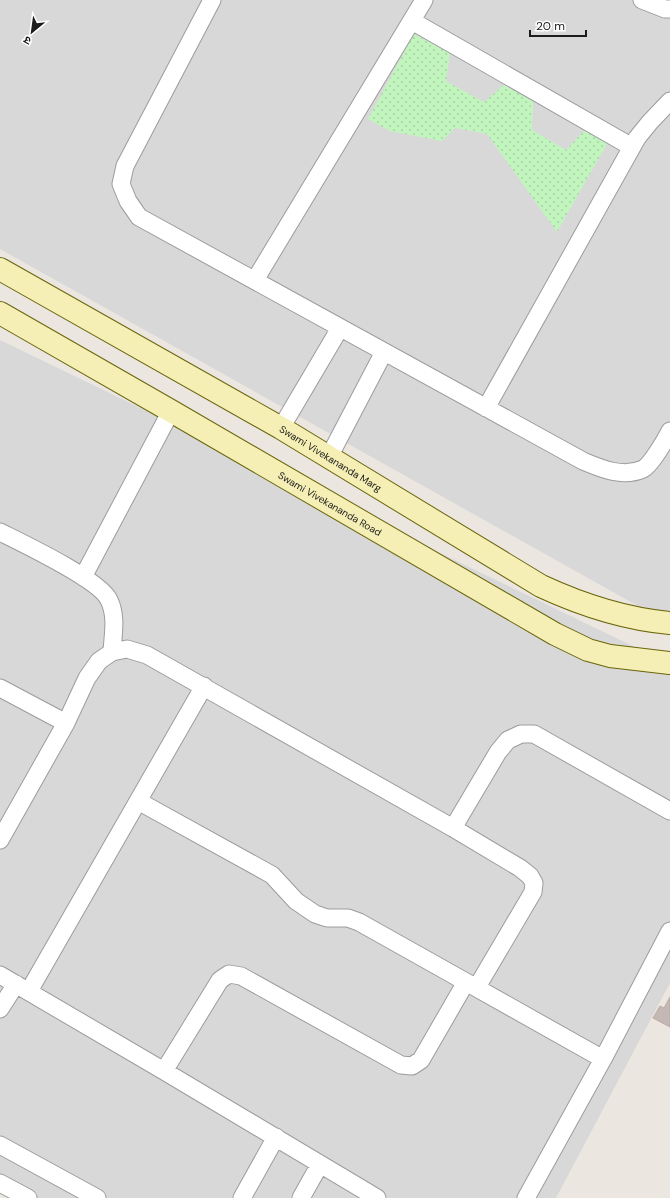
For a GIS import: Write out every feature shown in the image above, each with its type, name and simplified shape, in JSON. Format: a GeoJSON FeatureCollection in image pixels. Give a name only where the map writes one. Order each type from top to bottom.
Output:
{"type":"FeatureCollection","features":[{"type":"Feature","properties":{"kind":"street"},"geometry":{"type":"LineString","coordinates":[[212,0],[125,166],[121,184],[128,201],[139,217],[583,461],[605,470],[626,473],[644,468],[662,446],[670,431]]}},
{"type":"Feature","properties":{"kind":"street"},"geometry":{"type":"LineString","coordinates":[[254,280],[424,0]]}},
{"type":"Feature","properties":{"kind":"street"},"geometry":{"type":"LineString","coordinates":[[642,0],[665,9],[670,9]]}},
{"type":"Feature","properties":{"kind":"street"},"geometry":{"type":"LineString","coordinates":[[412,21],[632,147]]}},
{"type":"Feature","properties":{"kind":"street"},"geometry":{"type":"LineString","coordinates":[[486,408],[632,147],[650,122],[670,101]]}},
{"type":"Feature","properties":{"kind":"street","name":"Swami Vivekananda Marg"},"geometry":{"type":"LineString","coordinates":[[0,269],[281,428],[541,586],[569,599],[611,613],[645,621],[670,623]]}},
{"type":"Feature","properties":{"kind":"street","name":"Swami Vivekananda Road"},"geometry":{"type":"LineString","coordinates":[[0,313],[555,634],[588,650],[610,656],[670,663]]}},
{"type":"Feature","properties":{"kind":"street"},"geometry":{"type":"LineString","coordinates":[[281,428],[340,328]]}},
{"type":"Feature","properties":{"kind":"street"},"geometry":{"type":"LineString","coordinates":[[329,457],[384,352]]}},
{"type":"Feature","properties":{"kind":"street"},"geometry":{"type":"LineString","coordinates":[[83,577],[171,411]]}},
{"type":"Feature","properties":{"kind":"street"},"geometry":{"type":"LineString","coordinates":[[0,532],[83,577],[100,589],[108,598],[114,612],[112,652]]}},
{"type":"Feature","properties":{"kind":"street"},"geometry":{"type":"LineString","coordinates":[[0,840],[66,723],[87,678],[99,661],[112,652],[126,649],[147,655],[204,686],[453,828],[520,868],[530,876],[534,883],[533,892],[472,985],[421,1060],[412,1066],[401,1065],[241,976],[229,974],[220,980],[164,1071]]}},
{"type":"Feature","properties":{"kind":"street"},"geometry":{"type":"LineString","coordinates":[[0,1009],[22,988],[138,800],[204,686]]}},
{"type":"Feature","properties":{"kind":"street"},"geometry":{"type":"LineString","coordinates":[[0,688],[66,723]]}},
{"type":"Feature","properties":{"kind":"street"},"geometry":{"type":"LineString","coordinates":[[453,828],[498,752],[508,740],[521,734],[534,734],[670,811]]}},
{"type":"Feature","properties":{"kind":"street"},"geometry":{"type":"LineString","coordinates":[[138,800],[272,875],[296,902],[315,914],[327,918],[348,918],[358,922],[603,1059]]}},
{"type":"Feature","properties":{"kind":"street"},"geometry":{"type":"LineString","coordinates":[[526,1198],[603,1059],[670,931]]}},
{"type":"Feature","properties":{"kind":"street"},"geometry":{"type":"LineString","coordinates":[[0,975],[377,1198]]}},
{"type":"Feature","properties":{"kind":"street"},"geometry":{"type":"LineString","coordinates":[[242,1198],[276,1137]]}},
{"type":"Feature","properties":{"kind":"street"},"geometry":{"type":"LineString","coordinates":[[0,1145],[97,1198]]}},
{"type":"Feature","properties":{"kind":"street"},"geometry":{"type":"LineString","coordinates":[[301,1198],[320,1164]]}},
{"type":"Feature","properties":{"kind":"street"},"geometry":{"type":"LineString","coordinates":[[0,1183],[28,1198]]}},
{"type":"Feature","properties":{"kind":"shaded area"},"geometry":{"type":"Polygon","coordinates":[[[0,0],[670,0],[670,624],[0,249],[0,0]]]}},
{"type":"Feature","properties":{"kind":"shaded area"},"geometry":{"type":"Polygon","coordinates":[[[0,340],[670,664],[670,983],[556,1198],[16,1198],[0,1190],[0,340]]]}},
{"type":"Feature","properties":{"kind":"green space"},"geometry":{"type":"Polygon","coordinates":[[[414,34],[450,53],[446,81],[484,102],[504,85],[533,100],[532,130],[566,150],[585,130],[608,142],[557,232],[487,134],[455,128],[442,141],[390,131],[368,119],[414,34]]]}},
{"type":"Feature","properties":{"kind":"building"},"geometry":{"type":"Polygon","coordinates":[[[670,997],[670,1027],[653,1018],[660,1006],[664,1008],[670,997]]]}}]}
